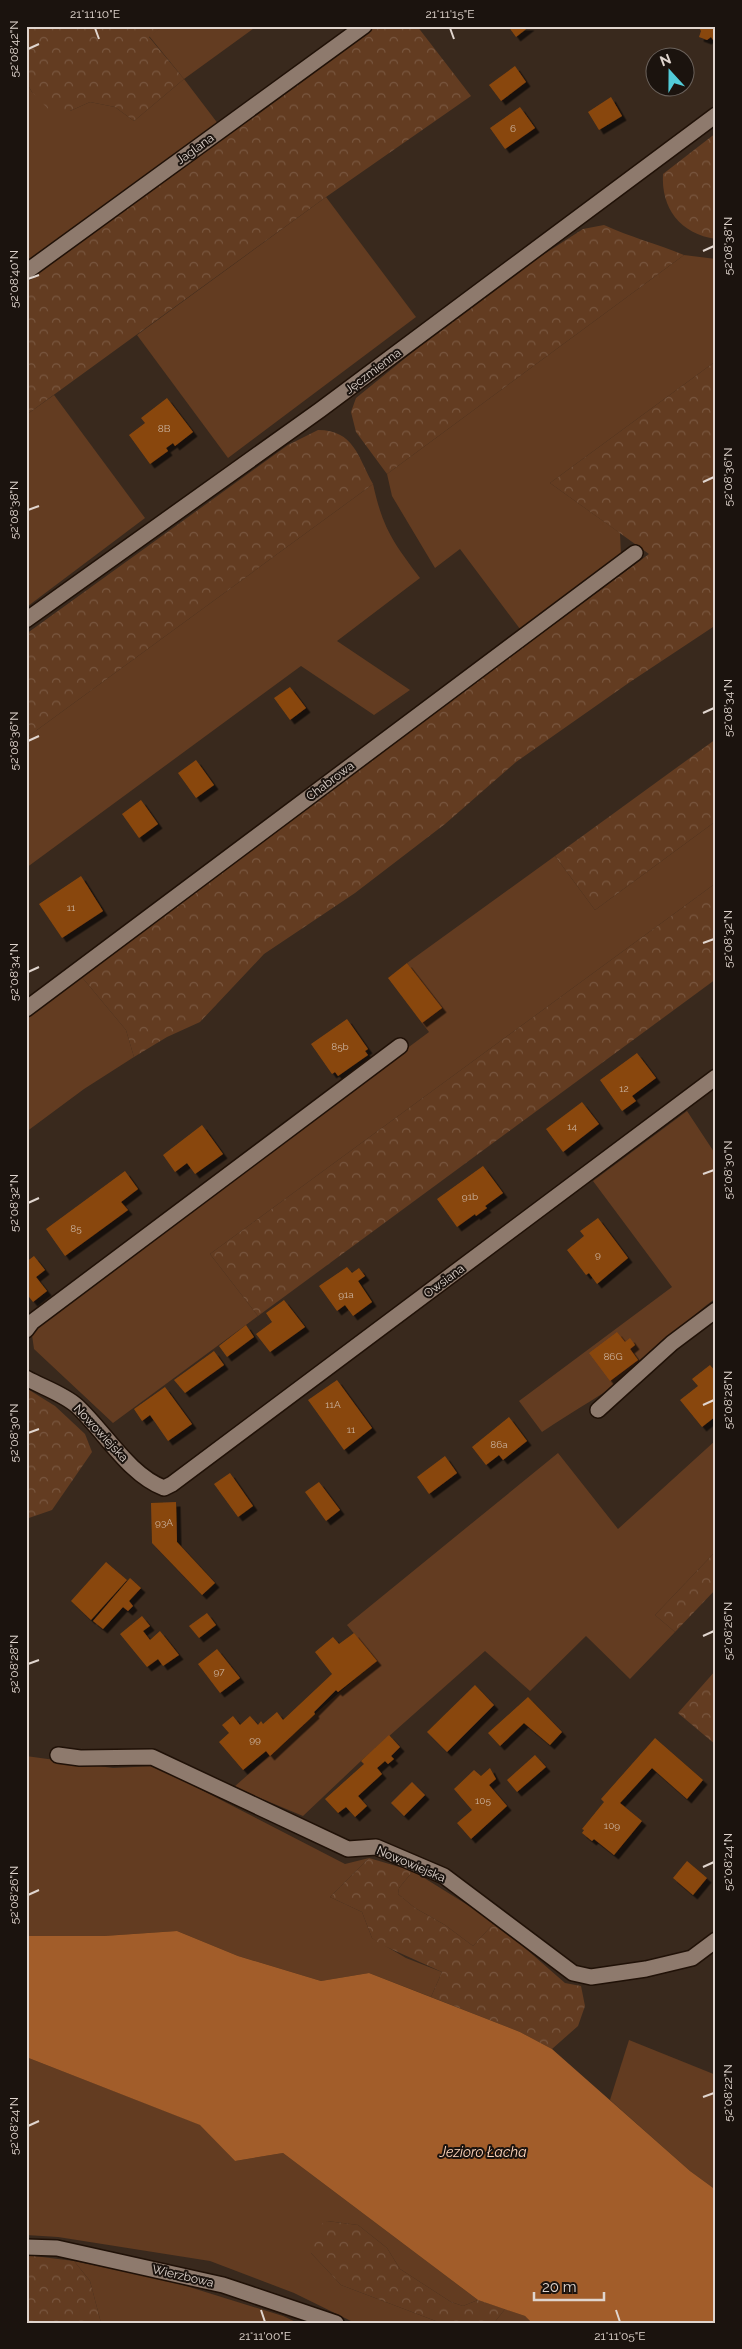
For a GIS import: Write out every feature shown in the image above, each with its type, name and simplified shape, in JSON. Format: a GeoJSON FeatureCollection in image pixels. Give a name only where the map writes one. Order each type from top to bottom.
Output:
{"type":"FeatureCollection","features":[{"type":"Feature","properties":{"kind":"street","name":"Jaglana"},"geometry":{"type":"LineString","coordinates":[[26,272],[364,26]]}},
{"type":"Feature","properties":{"kind":"street","name":"Jęczmienna"},"geometry":{"type":"LineString","coordinates":[[26,620],[328,404],[716,115]]}},
{"type":"Feature","properties":{"kind":"street","name":"Chabrowa"},"geometry":{"type":"LineString","coordinates":[[26,1009],[634,553]]}},
{"type":"Feature","properties":{"kind":"street"},"geometry":{"type":"LineString","coordinates":[[26,1330],[39,1316],[400,1046]]}},
{"type":"Feature","properties":{"kind":"street","name":"Owsiana"},"geometry":{"type":"LineString","coordinates":[[172,1484],[716,1077]]}},
{"type":"Feature","properties":{"kind":"street"},"geometry":{"type":"LineString","coordinates":[[598,1410],[672,1343],[716,1310]]}},
{"type":"Feature","properties":{"kind":"street","name":"Nowowiejska"},"geometry":{"type":"LineString","coordinates":[[26,1378],[75,1404],[103,1432],[133,1468],[152,1484],[164,1488],[172,1484]]}},
{"type":"Feature","properties":{"kind":"street","name":"Nowowiejska"},"geometry":{"type":"LineString","coordinates":[[58,1755],[80,1758],[152,1756],[348,1849],[376,1847],[444,1876],[573,1973],[591,1977],[654,1967],[692,1958],[716,1940]]}},
{"type":"Feature","properties":{"kind":"street","name":"Wierzbowa"},"geometry":{"type":"LineString","coordinates":[[26,2247],[57,2248],[223,2285],[336,2323]]}},
{"type":"Feature","properties":{"kind":"green space"},"geometry":{"type":"Polygon","coordinates":[[[26,26],[163,26],[149,37],[184,79],[134,121],[115,107],[90,102],[70,111],[49,110],[32,92],[26,82],[26,26]]]}},
{"type":"Feature","properties":{"kind":"green space"},"geometry":{"type":"Polygon","coordinates":[[[163,26],[257,26],[184,79],[149,36],[163,26]]]}},
{"type":"Feature","properties":{"kind":"green space"},"geometry":{"type":"Polygon","coordinates":[[[373,26],[417,26],[471,96],[326,197],[26,415],[26,280],[373,26]]]}},
{"type":"Feature","properties":{"kind":"green space"},"geometry":{"type":"Polygon","coordinates":[[[184,79],[219,125],[26,265],[26,82],[32,92],[70,111],[90,102],[115,107],[134,121],[184,79]]]}},
{"type":"Feature","properties":{"kind":"green space"},"geometry":{"type":"Polygon","coordinates":[[[716,133],[716,239],[692,232],[675,217],[665,198],[663,174],[716,133]]]}},
{"type":"Feature","properties":{"kind":"green space"},"geometry":{"type":"Polygon","coordinates":[[[326,197],[416,317],[228,458],[137,335],[326,197]]]}},
{"type":"Feature","properties":{"kind":"green space"},"geometry":{"type":"Polygon","coordinates":[[[604,225],[684,255],[387,474],[356,432],[351,412],[356,398],[493,287],[583,229],[604,225]]]}},
{"type":"Feature","properties":{"kind":"green space"},"geometry":{"type":"Polygon","coordinates":[[[684,255],[716,259],[716,361],[550,483],[620,533],[621,555],[520,629],[460,549],[435,568],[392,496],[387,474],[684,255]]]}},
{"type":"Feature","properties":{"kind":"green space"},"geometry":{"type":"Polygon","coordinates":[[[716,361],[716,625],[630,682],[516,762],[445,824],[355,893],[264,954],[200,1022],[167,1037],[134,1057],[126,1030],[81,976],[649,554],[550,483],[716,361]]]}},
{"type":"Feature","properties":{"kind":"green space"},"geometry":{"type":"Polygon","coordinates":[[[54,395],[145,518],[28,606],[26,415],[54,395]]]}},
{"type":"Feature","properties":{"kind":"green space"},"geometry":{"type":"Polygon","coordinates":[[[318,430],[330,431],[347,440],[358,455],[373,484],[26,738],[26,634],[288,445],[318,430]]]}},
{"type":"Feature","properties":{"kind":"green space"},"geometry":{"type":"Polygon","coordinates":[[[373,484],[381,513],[390,534],[420,578],[337,641],[410,690],[374,715],[301,666],[26,868],[26,738],[373,484]]]}},
{"type":"Feature","properties":{"kind":"green space"},"geometry":{"type":"Polygon","coordinates":[[[716,739],[716,821],[595,910],[555,856],[716,739]]]}},
{"type":"Feature","properties":{"kind":"green space"},"geometry":{"type":"Polygon","coordinates":[[[716,821],[716,883],[210,1254],[258,1316],[113,1423],[34,1349],[32,1335],[38,1323],[429,1032],[422,1023],[441,1008],[407,963],[555,856],[595,910],[716,821]]]}},
{"type":"Feature","properties":{"kind":"green space"},"geometry":{"type":"Polygon","coordinates":[[[716,883],[716,979],[258,1316],[210,1254],[716,883]]]}},
{"type":"Feature","properties":{"kind":"green space"},"geometry":{"type":"Polygon","coordinates":[[[81,976],[126,1030],[134,1057],[84,1089],[26,1132],[26,1017],[81,976]]]}},
{"type":"Feature","properties":{"kind":"green space"},"geometry":{"type":"Polygon","coordinates":[[[687,1111],[716,1155],[716,1298],[695,1314],[627,1376],[542,1432],[519,1401],[672,1287],[593,1181],[687,1111]]]}},
{"type":"Feature","properties":{"kind":"green space"},"geometry":{"type":"Polygon","coordinates":[[[26,1388],[55,1406],[85,1434],[92,1452],[52,1510],[26,1519],[26,1388]]]}},
{"type":"Feature","properties":{"kind":"green space"},"geometry":{"type":"Polygon","coordinates":[[[716,1440],[716,1551],[655,1615],[675,1632],[630,1679],[586,1636],[530,1691],[485,1651],[361,1761],[303,1816],[234,1787],[322,1707],[377,1661],[347,1625],[558,1453],[618,1529],[716,1440]]]}},
{"type":"Feature","properties":{"kind":"green space"},"geometry":{"type":"Polygon","coordinates":[[[716,1551],[716,1589],[675,1632],[655,1615],[716,1551]]]}},
{"type":"Feature","properties":{"kind":"green space"},"geometry":{"type":"Polygon","coordinates":[[[716,1670],[716,1745],[678,1713],[716,1670]]]}},
{"type":"Feature","properties":{"kind":"green space"},"geometry":{"type":"Polygon","coordinates":[[[26,1756],[113,1768],[155,1766],[345,1864],[369,1858],[330,1897],[362,1912],[372,1938],[406,1958],[442,1972],[431,1997],[369,1973],[321,1981],[238,1956],[177,1931],[104,1936],[26,1936],[26,1756]]]}},
{"type":"Feature","properties":{"kind":"green space"},"geometry":{"type":"Polygon","coordinates":[[[369,1858],[413,1871],[399,1888],[398,1894],[415,1908],[445,1925],[473,1946],[495,1922],[565,1983],[581,1986],[585,2006],[578,2026],[552,2049],[520,2032],[431,1997],[442,1972],[380,1944],[372,1938],[362,1912],[330,1897],[369,1858]]]}},
{"type":"Feature","properties":{"kind":"green space"},"geometry":{"type":"Polygon","coordinates":[[[413,1871],[495,1922],[473,1946],[445,1925],[415,1908],[398,1894],[399,1888],[413,1871]]]}},
{"type":"Feature","properties":{"kind":"green space"},"geometry":{"type":"Polygon","coordinates":[[[629,2040],[716,2075],[716,2190],[690,2171],[610,2100],[629,2040]]]}},
{"type":"Feature","properties":{"kind":"green space"},"geometry":{"type":"Polygon","coordinates":[[[26,2057],[201,2125],[235,2161],[283,2153],[478,2300],[463,2306],[451,2302],[400,2269],[387,2248],[358,2225],[327,2221],[311,2253],[341,2285],[441,2323],[355,2323],[294,2293],[210,2261],[58,2237],[26,2235],[26,2057]]]}},
{"type":"Feature","properties":{"kind":"green space"},"geometry":{"type":"Polygon","coordinates":[[[327,2221],[358,2225],[387,2248],[400,2269],[451,2302],[463,2306],[478,2300],[505,2309],[494,2323],[441,2323],[341,2285],[311,2253],[308,2241],[318,2226],[327,2221]]]}},
{"type":"Feature","properties":{"kind":"green space"},"geometry":{"type":"Polygon","coordinates":[[[26,2255],[74,2261],[90,2281],[101,2323],[26,2323],[26,2255]]]}},
{"type":"Feature","properties":{"kind":"green space"},"geometry":{"type":"Polygon","coordinates":[[[74,2261],[170,2281],[283,2316],[298,2323],[101,2323],[90,2281],[74,2261]]]}},
{"type":"Feature","properties":{"kind":"green space"},"geometry":{"type":"Polygon","coordinates":[[[505,2309],[525,2316],[532,2323],[494,2323],[505,2309]]]}},
{"type":"Feature","properties":{"kind":"water","name":"Jezioro Łacha"},"geometry":{"type":"Polygon","coordinates":[[[177,1931],[238,1956],[321,1981],[369,1973],[520,2032],[552,2049],[690,2171],[716,2190],[716,2323],[532,2323],[525,2316],[478,2300],[283,2153],[235,2161],[200,2125],[26,2057],[26,1936],[104,1936],[177,1931]]]}},
{"type":"Feature","properties":{"kind":"building"},"geometry":{"type":"Polygon","coordinates":[[[508,26],[530,26],[516,37],[508,26]]]}},
{"type":"Feature","properties":{"kind":"building"},"geometry":{"type":"Polygon","coordinates":[[[698,26],[716,26],[716,44],[711,37],[707,40],[699,37],[701,31],[698,26]]]}},
{"type":"Feature","properties":{"kind":"building"},"geometry":{"type":"Polygon","coordinates":[[[515,66],[526,82],[501,101],[489,85],[515,66]]]}},
{"type":"Feature","properties":{"kind":"building"},"geometry":{"type":"Polygon","coordinates":[[[611,97],[622,116],[599,130],[588,112],[611,97]]]}},
{"type":"Feature","properties":{"kind":"building"},"geometry":{"type":"Polygon","coordinates":[[[520,107],[535,128],[505,149],[490,128],[520,107]]]}},
{"type":"Feature","properties":{"kind":"building"},"geometry":{"type":"Polygon","coordinates":[[[167,398],[193,432],[175,446],[173,443],[166,448],[168,451],[150,464],[129,435],[145,423],[141,418],[167,398]]]}},
{"type":"Feature","properties":{"kind":"building"},"geometry":{"type":"Polygon","coordinates":[[[290,687],[306,708],[290,720],[274,698],[290,687]]]}},
{"type":"Feature","properties":{"kind":"building"},"geometry":{"type":"Polygon","coordinates":[[[196,760],[214,785],[196,798],[178,773],[196,760]]]}},
{"type":"Feature","properties":{"kind":"building"},"geometry":{"type":"Polygon","coordinates":[[[141,800],[158,824],[139,838],[122,814],[141,800]]]}},
{"type":"Feature","properties":{"kind":"building"},"geometry":{"type":"Polygon","coordinates":[[[81,876],[103,911],[62,938],[39,904],[81,876]]]}},
{"type":"Feature","properties":{"kind":"building"},"geometry":{"type":"Polygon","coordinates":[[[407,963],[442,1008],[422,1023],[388,978],[407,963]]]}},
{"type":"Feature","properties":{"kind":"building"},"geometry":{"type":"Polygon","coordinates":[[[347,1019],[368,1049],[365,1051],[368,1055],[338,1076],[335,1072],[332,1074],[311,1044],[347,1019]]]}},
{"type":"Feature","properties":{"kind":"building"},"geometry":{"type":"Polygon","coordinates":[[[637,1053],[656,1078],[632,1096],[636,1101],[622,1111],[600,1080],[637,1053]]]}},
{"type":"Feature","properties":{"kind":"building"},"geometry":{"type":"Polygon","coordinates":[[[582,1102],[599,1124],[563,1152],[546,1129],[582,1102]]]}},
{"type":"Feature","properties":{"kind":"building"},"geometry":{"type":"Polygon","coordinates":[[[202,1125],[223,1154],[195,1174],[187,1163],[175,1172],[163,1155],[202,1125]]]}},
{"type":"Feature","properties":{"kind":"building"},"geometry":{"type":"Polygon","coordinates":[[[483,1166],[503,1193],[485,1206],[487,1208],[457,1227],[437,1199],[483,1166]]]}},
{"type":"Feature","properties":{"kind":"building"},"geometry":{"type":"Polygon","coordinates":[[[125,1171],[138,1189],[121,1202],[128,1210],[65,1256],[46,1229],[125,1171]]]}},
{"type":"Feature","properties":{"kind":"building"},"geometry":{"type":"Polygon","coordinates":[[[598,1218],[628,1258],[597,1284],[589,1273],[586,1275],[567,1250],[584,1236],[580,1231],[598,1218]]]}},
{"type":"Feature","properties":{"kind":"building"},"geometry":{"type":"Polygon","coordinates":[[[34,1256],[45,1270],[36,1277],[47,1291],[33,1302],[26,1293],[26,1262],[34,1256]]]}},
{"type":"Feature","properties":{"kind":"building"},"geometry":{"type":"Polygon","coordinates":[[[347,1267],[352,1273],[359,1268],[365,1276],[358,1281],[372,1302],[353,1316],[345,1305],[337,1311],[319,1286],[347,1267]]]}},
{"type":"Feature","properties":{"kind":"building"},"geometry":{"type":"Polygon","coordinates":[[[284,1300],[305,1327],[270,1352],[256,1334],[272,1322],[266,1313],[284,1300]]]}},
{"type":"Feature","properties":{"kind":"building"},"geometry":{"type":"Polygon","coordinates":[[[246,1325],[254,1337],[227,1357],[219,1346],[246,1325]]]}},
{"type":"Feature","properties":{"kind":"building"},"geometry":{"type":"Polygon","coordinates":[[[617,1332],[625,1342],[630,1338],[635,1345],[630,1349],[638,1360],[610,1381],[589,1353],[617,1332]]]}},
{"type":"Feature","properties":{"kind":"building"},"geometry":{"type":"Polygon","coordinates":[[[214,1351],[224,1365],[185,1393],[174,1380],[214,1351]]]}},
{"type":"Feature","properties":{"kind":"building"},"geometry":{"type":"Polygon","coordinates":[[[710,1365],[716,1372],[716,1416],[702,1427],[680,1400],[698,1386],[692,1379],[710,1365]]]}},
{"type":"Feature","properties":{"kind":"building"},"geometry":{"type":"Polygon","coordinates":[[[337,1380],[372,1428],[344,1450],[308,1400],[337,1380]]]}},
{"type":"Feature","properties":{"kind":"building"},"geometry":{"type":"Polygon","coordinates":[[[165,1387],[192,1424],[168,1441],[150,1415],[142,1421],[134,1409],[165,1387]]]}},
{"type":"Feature","properties":{"kind":"building"},"geometry":{"type":"Polygon","coordinates":[[[509,1417],[527,1441],[503,1460],[499,1455],[486,1465],[472,1447],[509,1417]]]}},
{"type":"Feature","properties":{"kind":"building"},"geometry":{"type":"Polygon","coordinates":[[[445,1456],[457,1473],[429,1494],[417,1477],[445,1456]]]}},
{"type":"Feature","properties":{"kind":"building"},"geometry":{"type":"Polygon","coordinates":[[[230,1473],[253,1506],[238,1517],[214,1484],[230,1473]]]}},
{"type":"Feature","properties":{"kind":"building"},"geometry":{"type":"Polygon","coordinates":[[[319,1482],[340,1510],[326,1521],[305,1492],[319,1482]]]}},
{"type":"Feature","properties":{"kind":"building"},"geometry":{"type":"Polygon","coordinates":[[[176,1502],[177,1542],[215,1583],[202,1595],[152,1543],[151,1503],[176,1502]]]}},
{"type":"Feature","properties":{"kind":"building"},"geometry":{"type":"Polygon","coordinates":[[[106,1562],[127,1580],[91,1620],[71,1601],[106,1562]]]}},
{"type":"Feature","properties":{"kind":"building"},"geometry":{"type":"Polygon","coordinates":[[[130,1578],[141,1588],[129,1601],[133,1606],[128,1611],[123,1607],[103,1629],[93,1621],[130,1578]]]}},
{"type":"Feature","properties":{"kind":"building"},"geometry":{"type":"Polygon","coordinates":[[[207,1613],[216,1625],[199,1638],[189,1626],[207,1613]]]}},
{"type":"Feature","properties":{"kind":"building"},"geometry":{"type":"Polygon","coordinates":[[[142,1616],[150,1626],[143,1631],[150,1640],[160,1631],[179,1655],[163,1666],[158,1659],[147,1667],[120,1634],[142,1616]]]}},
{"type":"Feature","properties":{"kind":"building"},"geometry":{"type":"Polygon","coordinates":[[[354,1633],[377,1661],[338,1692],[336,1690],[314,1712],[315,1714],[270,1756],[266,1751],[243,1770],[219,1742],[229,1733],[222,1725],[233,1716],[240,1725],[250,1716],[258,1725],[261,1721],[263,1724],[277,1712],[283,1720],[332,1674],[315,1652],[333,1637],[339,1644],[354,1633]]]}},
{"type":"Feature","properties":{"kind":"building"},"geometry":{"type":"Polygon","coordinates":[[[217,1649],[240,1678],[220,1693],[198,1664],[217,1649]]]}},
{"type":"Feature","properties":{"kind":"building"},"geometry":{"type":"Polygon","coordinates":[[[475,1685],[494,1705],[447,1752],[427,1732],[475,1685]]]}},
{"type":"Feature","properties":{"kind":"building"},"geometry":{"type":"Polygon","coordinates":[[[528,1697],[562,1732],[550,1745],[524,1723],[500,1746],[488,1733],[528,1697]]]}},
{"type":"Feature","properties":{"kind":"building"},"geometry":{"type":"Polygon","coordinates":[[[389,1735],[400,1747],[391,1756],[394,1759],[388,1764],[385,1761],[377,1768],[382,1774],[358,1796],[367,1806],[355,1817],[346,1807],[338,1813],[325,1799],[364,1764],[361,1761],[389,1735]]]}},
{"type":"Feature","properties":{"kind":"building"},"geometry":{"type":"Polygon","coordinates":[[[655,1738],[703,1780],[687,1799],[652,1768],[620,1803],[642,1821],[614,1855],[594,1839],[592,1841],[582,1833],[584,1830],[582,1829],[604,1802],[601,1799],[655,1738]]]}},
{"type":"Feature","properties":{"kind":"building"},"geometry":{"type":"Polygon","coordinates":[[[535,1755],[546,1767],[517,1792],[507,1780],[535,1755]]]}},
{"type":"Feature","properties":{"kind":"building"},"geometry":{"type":"Polygon","coordinates":[[[490,1768],[496,1779],[489,1785],[507,1806],[471,1839],[457,1823],[472,1810],[454,1789],[474,1770],[481,1776],[490,1768]]]}},
{"type":"Feature","properties":{"kind":"building"},"geometry":{"type":"Polygon","coordinates":[[[412,1782],[425,1795],[404,1816],[391,1803],[412,1782]]]}},
{"type":"Feature","properties":{"kind":"building"},"geometry":{"type":"Polygon","coordinates":[[[687,1861],[707,1878],[693,1895],[673,1878],[687,1861]]]}}]}
